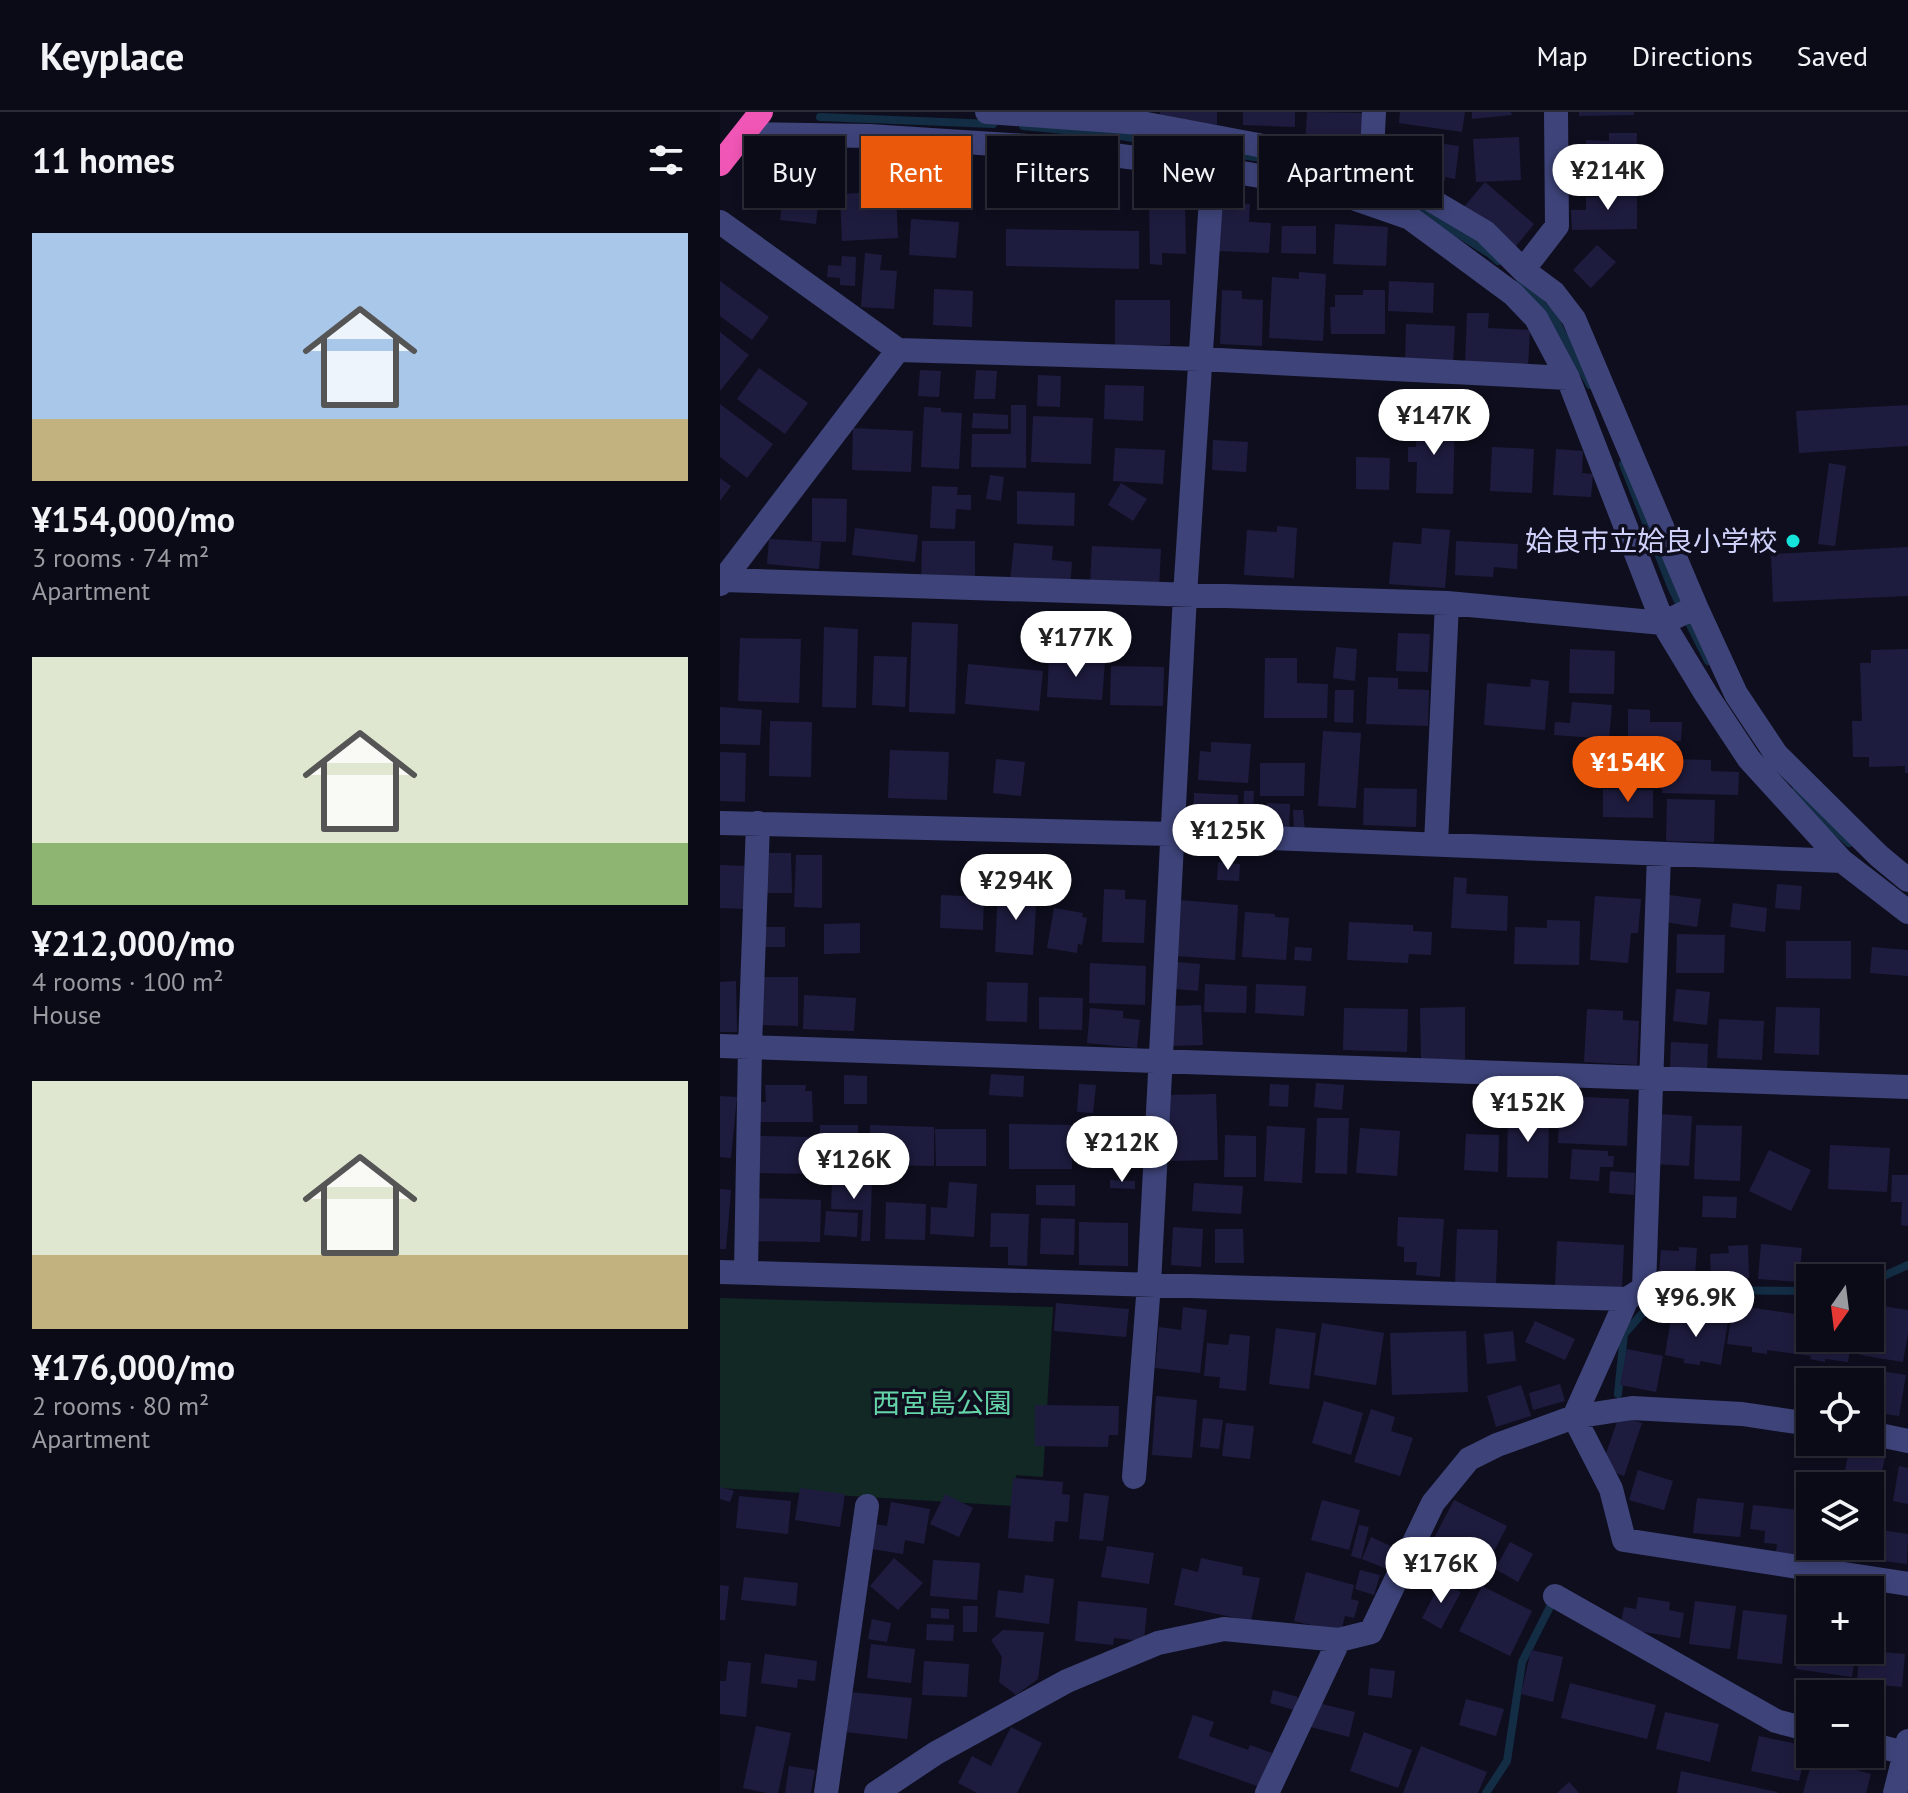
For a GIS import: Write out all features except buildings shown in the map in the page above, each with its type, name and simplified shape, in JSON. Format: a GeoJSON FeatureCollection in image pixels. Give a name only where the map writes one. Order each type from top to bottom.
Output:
{"type":"FeatureCollection","features":[{"type":"Feature","properties":{"kind":"highway"},"geometry":{"type":"LineString","coordinates":[[720,164],[761,112]]}},
{"type":"Feature","properties":{"kind":"street"},"geometry":{"type":"LineString","coordinates":[[987,112],[1141,117],[1259,145]]}},
{"type":"Feature","properties":{"kind":"street"},"geometry":{"type":"LineString","coordinates":[[1373,136],[1374,112]]}},
{"type":"Feature","properties":{"kind":"street"},"geometry":{"type":"LineString","coordinates":[[1523,270],[1557,226],[1556,112]]}},
{"type":"Feature","properties":{"kind":"street"},"geometry":{"type":"LineString","coordinates":[[745,134],[869,136],[1059,148],[1134,158]]}},
{"type":"Feature","properties":{"kind":"street"},"geometry":{"type":"LineString","coordinates":[[1243,173],[1318,186],[1410,218],[1513,294],[1536,318],[1568,378],[1663,623],[1706,694],[1749,759],[1842,861],[1908,912]]}},
{"type":"Feature","properties":{"kind":"street"},"geometry":{"type":"LineString","coordinates":[[1442,207],[1485,232],[1523,270],[1554,293],[1574,319],[1736,694],[1776,754],[1868,847],[1908,880]]}},
{"type":"Feature","properties":{"kind":"street"},"geometry":{"type":"LineString","coordinates":[[1134,1477],[1149,1284],[1185,595],[1210,208]]}},
{"type":"Feature","properties":{"kind":"street"},"geometry":{"type":"LineString","coordinates":[[720,222],[898,350],[1200,359],[1568,378]]}},
{"type":"Feature","properties":{"kind":"street"},"geometry":{"type":"LineString","coordinates":[[722,582],[898,350]]}},
{"type":"Feature","properties":{"kind":"street"},"geometry":{"type":"LineString","coordinates":[[722,582],[1447,603],[1663,623],[1696,607]]}},
{"type":"Feature","properties":{"kind":"street"},"geometry":{"type":"LineString","coordinates":[[1436,844],[1447,603]]}},
{"type":"Feature","properties":{"kind":"street"},"geometry":{"type":"LineString","coordinates":[[720,823],[1172,834],[1842,861]]}},
{"type":"Feature","properties":{"kind":"street"},"geometry":{"type":"LineString","coordinates":[[746,1272],[758,823]]}},
{"type":"Feature","properties":{"kind":"street"},"geometry":{"type":"LineString","coordinates":[[1574,1417],[1627,1299],[1644,1288],[1659,854]]}},
{"type":"Feature","properties":{"kind":"street"},"geometry":{"type":"LineString","coordinates":[[720,1046],[1908,1087]]}},
{"type":"Feature","properties":{"kind":"street"},"geometry":{"type":"LineString","coordinates":[[720,1272],[1627,1299]]}},
{"type":"Feature","properties":{"kind":"street"},"geometry":{"type":"LineString","coordinates":[[876,1793],[936,1753],[1067,1681],[1158,1643],[1224,1629],[1339,1640],[1371,1632],[1433,1503],[1469,1459],[1497,1445],[1574,1417],[1632,1408],[1742,1414],[1796,1422]]}},
{"type":"Feature","properties":{"kind":"street"},"geometry":{"type":"LineString","coordinates":[[1574,1417],[1611,1489],[1624,1540],[1908,1584]]}},
{"type":"Feature","properties":{"kind":"street"},"geometry":{"type":"LineString","coordinates":[[1884,1436],[1908,1441]]}},
{"type":"Feature","properties":{"kind":"street"},"geometry":{"type":"LineString","coordinates":[[826,1793],[867,1506]]}},
{"type":"Feature","properties":{"kind":"street"},"geometry":{"type":"LineString","coordinates":[[1555,1596],[1776,1721],[1796,1726]]}},
{"type":"Feature","properties":{"kind":"street"},"geometry":{"type":"LineString","coordinates":[[1267,1793],[1339,1640]]}},
{"type":"Feature","properties":{"kind":"street"},"geometry":{"type":"LineString","coordinates":[[1884,1745],[1906,1747],[1895,1793]]}},
{"type":"Feature","properties":{"kind":"green space","name":"西宮島公園"},"geometry":{"type":"Polygon","coordinates":[[[720,1298],[1053,1307],[1043,1477],[1016,1475],[1014,1506],[720,1488],[720,1298]]]}},
{"type":"Feature","properties":{"kind":"waterway"},"geometry":{"type":"LineString","coordinates":[[820,117],[993,124]]}},
{"type":"Feature","properties":{"kind":"waterway"},"geometry":{"type":"LineString","coordinates":[[1023,126],[1114,135],[1259,158]]}},
{"type":"Feature","properties":{"kind":"waterway"},"geometry":{"type":"LineString","coordinates":[[1418,208],[1498,261]]}},
{"type":"Feature","properties":{"kind":"waterway"},"geometry":{"type":"LineString","coordinates":[[1520,281],[1553,316],[1590,385]]}},
{"type":"Feature","properties":{"kind":"waterway"},"geometry":{"type":"LineString","coordinates":[[1623,464],[1672,589],[1708,661]]}},
{"type":"Feature","properties":{"kind":"waterway"},"geometry":{"type":"LineString","coordinates":[[1796,790],[1849,843]]}},
{"type":"Feature","properties":{"kind":"waterway"},"geometry":{"type":"LineString","coordinates":[[1884,1276],[1908,1265]]}},
{"type":"Feature","properties":{"kind":"waterway"},"geometry":{"type":"LineString","coordinates":[[1618,1394],[1624,1334],[1663,1290],[1796,1291]]}},
{"type":"Feature","properties":{"kind":"waterway"},"geometry":{"type":"LineString","coordinates":[[1486,1793],[1507,1761],[1522,1662],[1555,1597]]}},
{"type":"Feature","properties":{"kind":"place","name":"姶良市立姶良小学校"},"geometry":{"type":"Point","coordinates":[1793,541]}}]}
